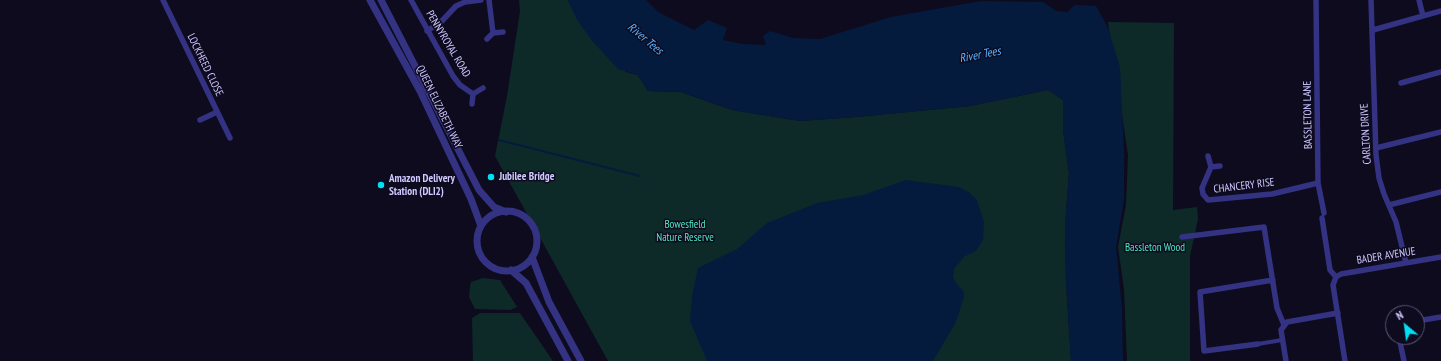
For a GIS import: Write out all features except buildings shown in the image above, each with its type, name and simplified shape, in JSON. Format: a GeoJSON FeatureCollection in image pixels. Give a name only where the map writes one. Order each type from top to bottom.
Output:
{"type":"FeatureCollection","features":[{"type":"Feature","properties":{"kind":"street","name":"LOCKHEED CLOSE"},"geometry":{"type":"LineString","coordinates":[[163,0],[230,138]]}},
{"type":"Feature","properties":{"kind":"street","name":"QUEEN ELIZABETH WAY"},"geometry":{"type":"LineString","coordinates":[[370,0],[420,91],[471,199],[481,226]]}},
{"type":"Feature","properties":{"kind":"street","name":"QUEEN ELIZABETH WAY"},"geometry":{"type":"LineString","coordinates":[[381,0],[479,190],[494,207],[506,212]]}},
{"type":"Feature","properties":{"kind":"street","name":"PENNYROYAL ROAD"},"geometry":{"type":"LineString","coordinates":[[411,0],[453,76],[460,85],[473,94]]}},
{"type":"Feature","properties":{"kind":"street"},"geometry":{"type":"LineString","coordinates":[[427,31],[441,22],[456,6],[465,2],[481,0]]}},
{"type":"Feature","properties":{"kind":"street"},"geometry":{"type":"LineString","coordinates":[[489,0],[493,33]]}},
{"type":"Feature","properties":{"kind":"street","name":"BASSLETON LANE"},"geometry":{"type":"LineString","coordinates":[[1316,0],[1318,183],[1330,270],[1336,277],[1333,285],[1345,361]]}},
{"type":"Feature","properties":{"kind":"street","name":"CARLTON DRIVE"},"geometry":{"type":"LineString","coordinates":[[1371,0],[1376,148],[1379,178],[1396,222],[1406,264]]}},
{"type":"Feature","properties":{"kind":"street"},"geometry":{"type":"LineString","coordinates":[[1419,0],[1423,16]]}},
{"type":"Feature","properties":{"kind":"street"},"geometry":{"type":"LineString","coordinates":[[1373,30],[1441,12]]}},
{"type":"Feature","properties":{"kind":"street"},"geometry":{"type":"LineString","coordinates":[[487,39],[493,33],[503,32]]}},
{"type":"Feature","properties":{"kind":"street"},"geometry":{"type":"LineString","coordinates":[[1401,82],[1441,72]]}},
{"type":"Feature","properties":{"kind":"street"},"geometry":{"type":"LineString","coordinates":[[472,104],[473,94],[483,88]]}},
{"type":"Feature","properties":{"kind":"street"},"geometry":{"type":"LineString","coordinates":[[200,120],[217,112]]}},
{"type":"Feature","properties":{"kind":"street"},"geometry":{"type":"LineString","coordinates":[[1376,148],[1441,132]]}},
{"type":"Feature","properties":{"kind":"street","name":"CHANCERY RISE"},"geometry":{"type":"LineString","coordinates":[[1208,156],[1210,167],[1202,188],[1203,194],[1208,200],[1272,194],[1318,183]]}},
{"type":"Feature","properties":{"kind":"street","name":"CHANCERY RISE"},"geometry":{"type":"LineString","coordinates":[[1210,167],[1220,166]]}},
{"type":"Feature","properties":{"kind":"street"},"geometry":{"type":"LineString","coordinates":[[1389,205],[1441,192]]}},
{"type":"Feature","properties":{"kind":"street"},"geometry":{"type":"LineString","coordinates":[[506,212],[517,214],[531,224],[536,240],[532,257],[524,265],[511,270],[497,269],[483,259],[477,243],[481,226],[494,214],[506,212]]}},
{"type":"Feature","properties":{"kind":"street"},"geometry":{"type":"LineString","coordinates":[[1182,237],[1264,227],[1277,308],[1284,325]]}},
{"type":"Feature","properties":{"kind":"street"},"geometry":{"type":"LineString","coordinates":[[1323,228],[1330,227]]}},
{"type":"Feature","properties":{"kind":"street"},"geometry":{"type":"LineString","coordinates":[[532,257],[549,302],[581,361]]}},
{"type":"Feature","properties":{"kind":"street","name":"BADER AVENUE"},"geometry":{"type":"LineString","coordinates":[[1336,277],[1341,274],[1441,257]]}},
{"type":"Feature","properties":{"kind":"street"},"geometry":{"type":"LineString","coordinates":[[511,270],[526,283],[568,361]]}},
{"type":"Feature","properties":{"kind":"street"},"geometry":{"type":"LineString","coordinates":[[1273,280],[1200,292],[1204,351],[1282,340]]}},
{"type":"Feature","properties":{"kind":"street"},"geometry":{"type":"LineString","coordinates":[[1286,361],[1281,330],[1284,325],[1290,321],[1338,313]]}},
{"type":"Feature","properties":{"kind":"street"},"geometry":{"type":"LineString","coordinates":[[1425,320],[1441,317]]}},
{"type":"Feature","properties":{"kind":"street"},"geometry":{"type":"LineString","coordinates":[[1401,345],[1404,361]]}},
{"type":"Feature","properties":{"kind":"green space","name":"Bowesfield Nature Reserve"},"geometry":{"type":"Polygon","coordinates":[[[519,0],[568,0],[573,11],[626,72],[638,75],[648,91],[681,92],[732,110],[800,121],[970,106],[1048,90],[1063,100],[1063,130],[1069,173],[1065,225],[1066,283],[1071,361],[608,361],[495,156],[507,96],[520,11],[519,0]]]}},
{"type":"Feature","properties":{"kind":"green space","name":"Bassleton Wood"},"geometry":{"type":"Polygon","coordinates":[[[1108,22],[1174,23],[1173,210],[1197,207],[1198,219],[1190,256],[1190,361],[1127,361],[1124,289],[1118,247],[1126,205],[1128,155],[1108,22]]]}},
{"type":"Feature","properties":{"kind":"green space"},"geometry":{"type":"Polygon","coordinates":[[[483,278],[500,280],[517,307],[510,310],[475,309],[469,297],[471,282],[483,278]]]}},
{"type":"Feature","properties":{"kind":"green space"},"geometry":{"type":"Polygon","coordinates":[[[480,313],[520,313],[553,361],[473,361],[472,318],[480,313]]]}},
{"type":"Feature","properties":{"kind":"water","name":"River Tees"},"geometry":{"type":"Polygon","coordinates":[[[568,0],[646,0],[658,12],[694,30],[708,20],[727,28],[723,40],[743,44],[766,45],[763,36],[770,31],[793,38],[820,39],[891,17],[981,1],[1043,2],[1056,11],[1067,12],[1075,5],[1096,6],[1108,28],[1120,67],[1124,153],[1124,199],[1116,247],[1122,308],[1123,361],[1071,361],[1066,283],[1065,225],[1069,173],[1063,130],[1063,100],[1048,90],[970,106],[800,121],[732,110],[681,92],[648,91],[638,75],[618,69],[592,41],[576,18],[568,0]]]}},
{"type":"Feature","properties":{"kind":"water"},"geometry":{"type":"Polygon","coordinates":[[[906,180],[959,187],[969,192],[977,200],[984,222],[983,240],[976,251],[965,256],[954,269],[953,277],[964,292],[964,298],[955,324],[933,361],[707,361],[690,321],[692,296],[698,268],[737,249],[767,223],[817,203],[863,195],[906,180]]]}},
{"type":"Feature","properties":{"kind":"waterway"},"geometry":{"type":"LineString","coordinates":[[499,140],[640,176]]}},
{"type":"Feature","properties":{"kind":"place","name":"Jubilee Bridge"},"geometry":{"type":"Point","coordinates":[491,177]}},
{"type":"Feature","properties":{"kind":"place","name":"Amazon Delivery Station (DLI2)"},"geometry":{"type":"Point","coordinates":[381,185]}}]}
